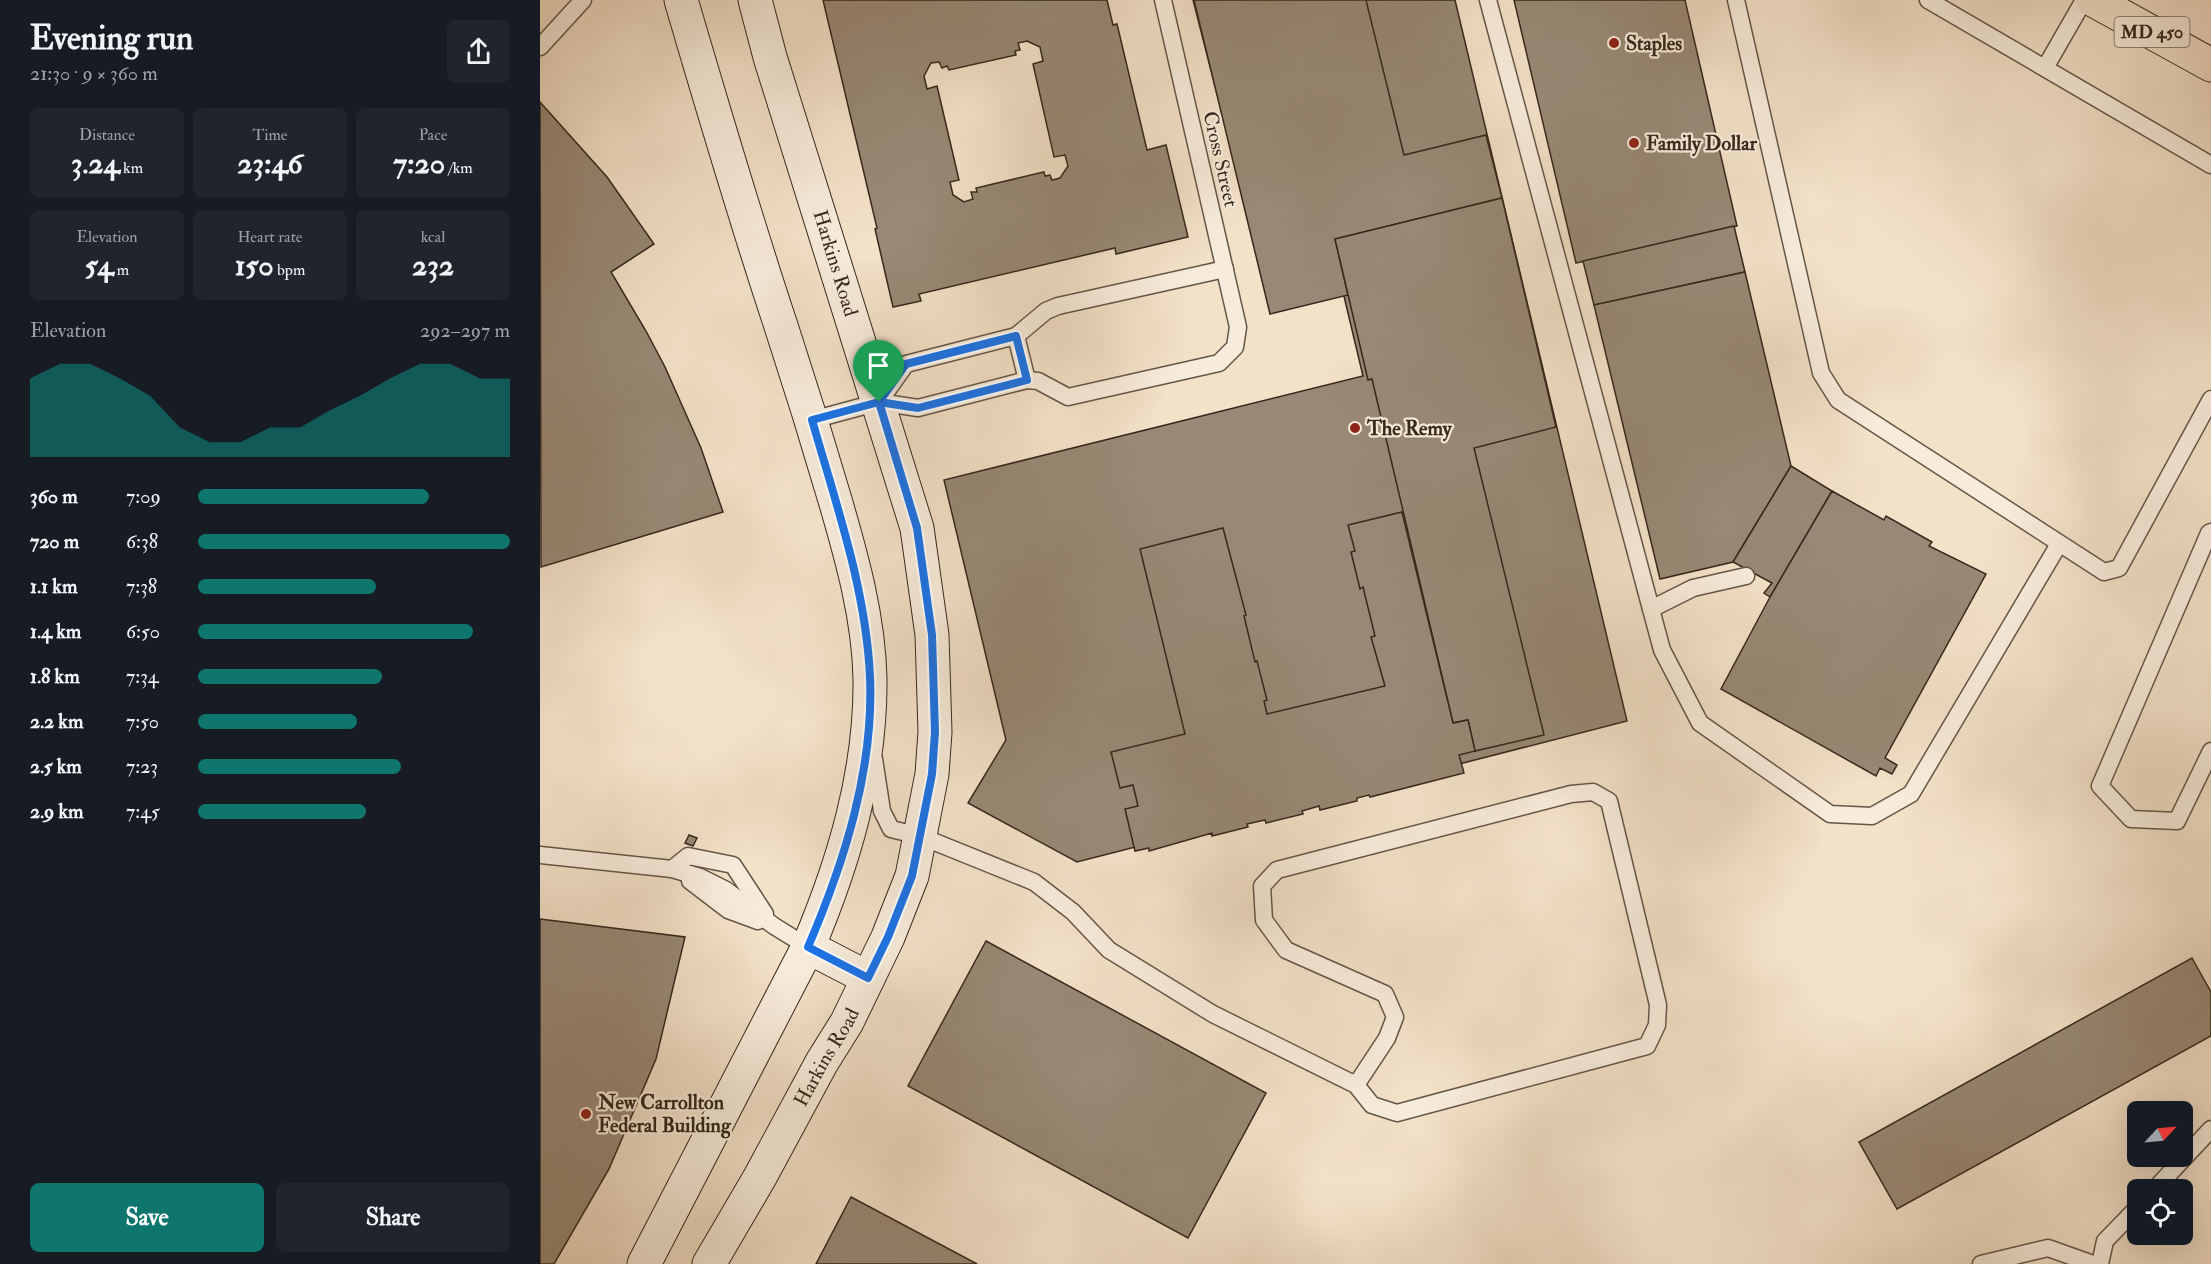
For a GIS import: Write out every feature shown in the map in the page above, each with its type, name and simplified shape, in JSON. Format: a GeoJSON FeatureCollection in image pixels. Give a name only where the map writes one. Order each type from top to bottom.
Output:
{"type":"FeatureCollection","features":[{"type":"Feature","properties":{"kind":"main road","name":"MD 450"},"geometry":{"type":"LineString","coordinates":[[2092,0],[2211,65]]}},
{"type":"Feature","properties":{"kind":"street"},"geometry":{"type":"LineString","coordinates":[[644,1264],[808,947],[828,900],[862,782],[870,678],[864,620],[850,550],[812,420],[763,273],[681,0]]}},
{"type":"Feature","properties":{"kind":"street","name":"Harkins Road"},"geometry":{"type":"LineString","coordinates":[[709,1264],[760,1177],[822,1062],[847,1022],[888,937],[912,876],[932,774],[935,732],[932,635],[917,528],[754,0]]}},
{"type":"Feature","properties":{"kind":"street"},"geometry":{"type":"LineString","coordinates":[[808,947],[868,978]]}},
{"type":"Feature","properties":{"kind":"lane"},"geometry":{"type":"LineString","coordinates":[[540,47],[583,0]]}},
{"type":"Feature","properties":{"kind":"lane","name":"Cross Street"},"geometry":{"type":"LineString","coordinates":[[1027,380],[1038,381],[1068,397],[1219,363],[1235,347],[1238,327],[1163,0]]}},
{"type":"Feature","properties":{"kind":"lane"},"geometry":{"type":"LineString","coordinates":[[1488,0],[1662,650],[1701,723],[1830,814],[1872,816],[1911,794],[2060,544]]}},
{"type":"Feature","properties":{"kind":"lane"},"geometry":{"type":"LineString","coordinates":[[1736,0],[1821,373],[1838,400],[2104,572],[2119,568],[2211,399]]}},
{"type":"Feature","properties":{"kind":"lane"},"geometry":{"type":"LineString","coordinates":[[1928,0],[2211,165]]}},
{"type":"Feature","properties":{"kind":"lane"},"geometry":{"type":"LineString","coordinates":[[2045,68],[2084,0]]}},
{"type":"Feature","properties":{"kind":"lane"},"geometry":{"type":"LineString","coordinates":[[879,402],[906,364],[1016,336],[1046,311],[1058,306],[1225,269]]}},
{"type":"Feature","properties":{"kind":"lane"},"geometry":{"type":"LineString","coordinates":[[812,420],[879,402],[918,408],[1027,380],[1016,336]]}},
{"type":"Feature","properties":{"kind":"lane"},"geometry":{"type":"LineString","coordinates":[[2211,532],[2100,786],[2131,819],[2177,821],[2211,751]]}},
{"type":"Feature","properties":{"kind":"lane"},"geometry":{"type":"LineString","coordinates":[[1651,609],[1693,588],[1746,576]]}},
{"type":"Feature","properties":{"kind":"lane"},"geometry":{"type":"LineString","coordinates":[[868,723],[882,811],[891,829],[920,836],[1034,882],[1073,912],[1109,950],[1213,1014],[1356,1085],[1372,1105],[1397,1113],[1647,1046],[1657,1025],[1658,1005],[1609,801],[1593,792],[1571,795],[1278,870],[1263,886],[1264,920],[1286,950],[1385,994],[1395,1017],[1387,1038],[1356,1085]]}},
{"type":"Feature","properties":{"kind":"lane"},"geometry":{"type":"LineString","coordinates":[[540,855],[672,869],[700,877],[726,890],[774,926],[808,947]]}},
{"type":"Feature","properties":{"kind":"lane"},"geometry":{"type":"LineString","coordinates":[[672,869],[688,856],[733,865],[774,926]]}},
{"type":"Feature","properties":{"kind":"lane"},"geometry":{"type":"LineString","coordinates":[[2164,1179],[2211,1130]]}},
{"type":"Feature","properties":{"kind":"lane"},"geometry":{"type":"LineString","coordinates":[[2100,1264],[2105,1241],[2127,1218]]}},
{"type":"Feature","properties":{"kind":"lane"},"geometry":{"type":"LineString","coordinates":[[1981,1264],[2048,1248],[2093,1264]]}},
{"type":"Feature","properties":{"kind":"building"},"geometry":{"type":"Polygon","coordinates":[[[823,0],[1107,0],[1113,25],[1117,24],[1147,150],[1166,145],[1188,237],[1116,254],[1115,248],[919,294],[921,301],[893,307],[875,229],[877,228],[823,0]],[[1027,41],[1018,43],[1020,50],[1015,51],[1016,55],[949,70],[947,66],[942,68],[939,62],[931,63],[924,76],[927,89],[937,86],[959,180],[950,182],[953,195],[964,202],[973,199],[971,192],[977,192],[976,188],[1044,172],[1045,176],[1050,175],[1052,180],[1060,178],[1068,166],[1065,155],[1054,157],[1033,64],[1043,61],[1040,47],[1027,41]]]}},
{"type":"Feature","properties":{"kind":"building","name":"The Remy"},"geometry":{"type":"Polygon","coordinates":[[[1193,0],[1455,0],[1627,721],[1077,862],[968,803],[1006,740],[944,480],[1363,376],[1343,292],[1272,310],[1193,0]]]}},
{"type":"Feature","properties":{"kind":"building"},"geometry":{"type":"Polygon","coordinates":[[[1194,0],[1366,0],[1404,155],[1486,135],[1502,198],[1335,239],[1348,295],[1270,314],[1194,0]]]}},
{"type":"Feature","properties":{"kind":"building"},"geometry":{"type":"Polygon","coordinates":[[[1514,0],[1685,0],[1737,226],[1576,263],[1514,0]]]}},
{"type":"Feature","properties":{"kind":"building"},"geometry":{"type":"Polygon","coordinates":[[[540,102],[607,177],[654,244],[611,272],[665,367],[701,448],[723,512],[541,567],[540,102]]]}},
{"type":"Feature","properties":{"kind":"building"},"geometry":{"type":"Polygon","coordinates":[[[1502,198],[1556,427],[1474,448],[1544,735],[1475,751],[1468,720],[1453,723],[1372,379],[1368,380],[1335,239],[1502,198]]]}},
{"type":"Feature","properties":{"kind":"building"},"geometry":{"type":"Polygon","coordinates":[[[1734,226],[1745,272],[1594,305],[1583,261],[1734,226]]]}},
{"type":"Feature","properties":{"kind":"building"},"geometry":{"type":"Polygon","coordinates":[[[1745,272],[1791,466],[1733,562],[1660,579],[1594,305],[1745,272]]]}},
{"type":"Feature","properties":{"kind":"building"},"geometry":{"type":"Polygon","coordinates":[[[1791,466],[1832,491],[1770,597],[1764,593],[1772,583],[1733,562],[1791,466]]]}},
{"type":"Feature","properties":{"kind":"building"},"geometry":{"type":"Polygon","coordinates":[[[1832,491],[1884,520],[1886,516],[1932,542],[1929,546],[1986,574],[1885,758],[1897,765],[1892,774],[1880,768],[1876,776],[1721,689],[1770,597],[1832,491]]]}},
{"type":"Feature","properties":{"kind":"building"},"geometry":{"type":"Polygon","coordinates":[[[1402,512],[1453,723],[1468,720],[1475,751],[1459,755],[1464,773],[1370,797],[1369,795],[1357,798],[1357,801],[1320,810],[1319,806],[1302,811],[1303,814],[1266,823],[1265,820],[1247,824],[1248,827],[1212,836],[1212,833],[1149,851],[1149,848],[1135,851],[1125,809],[1138,806],[1133,785],[1120,788],[1111,752],[1185,734],[1140,549],[1223,528],[1246,615],[1244,616],[1255,662],[1257,661],[1267,700],[1264,701],[1267,714],[1385,686],[1371,637],[1375,636],[1363,587],[1360,589],[1351,552],[1355,551],[1348,525],[1402,512]]]}},
{"type":"Feature","properties":{"kind":"building"},"geometry":{"type":"Polygon","coordinates":[[[689,835],[697,838],[693,846],[685,843],[689,835]]]}},
{"type":"Feature","properties":{"kind":"building","name":"New Carrollton Federal Building"},"geometry":{"type":"Polygon","coordinates":[[[540,919],[685,937],[656,1059],[609,1169],[554,1264],[540,1264],[540,919]]]}},
{"type":"Feature","properties":{"kind":"building"},"geometry":{"type":"Polygon","coordinates":[[[986,941],[1266,1093],[1188,1238],[908,1086],[986,941]]]}},
{"type":"Feature","properties":{"kind":"building"},"geometry":{"type":"Polygon","coordinates":[[[2192,958],[2211,992],[2211,1036],[1897,1209],[1859,1142],[2192,958]]]}},
{"type":"Feature","properties":{"kind":"building"},"geometry":{"type":"Polygon","coordinates":[[[851,1197],[977,1264],[816,1264],[851,1197]]]}},
{"type":"Feature","properties":{"kind":"place","name":"Staples"},"geometry":{"type":"Point","coordinates":[1614,43]}},
{"type":"Feature","properties":{"kind":"place","name":"Family Dollar"},"geometry":{"type":"Point","coordinates":[1634,143]}},
{"type":"Feature","properties":{"kind":"place","name":"The Remy"},"geometry":{"type":"Point","coordinates":[1355,428]}},
{"type":"Feature","properties":{"kind":"place","name":"New Carrollton Federal Building"},"geometry":{"type":"Point","coordinates":[586,1114]}},
{"type":"Feature","properties":{"kind":"route"},"geometry":{"type":"LineString","coordinates":[[879,402],[812,420],[850,550],[864,620],[870,678],[862,782],[828,900],[808,947],[868,978],[888,937],[912,876],[932,774],[935,732],[932,635],[917,528],[879,402],[918,408],[1027,380],[1016,336],[906,364],[879,402]]}}]}
